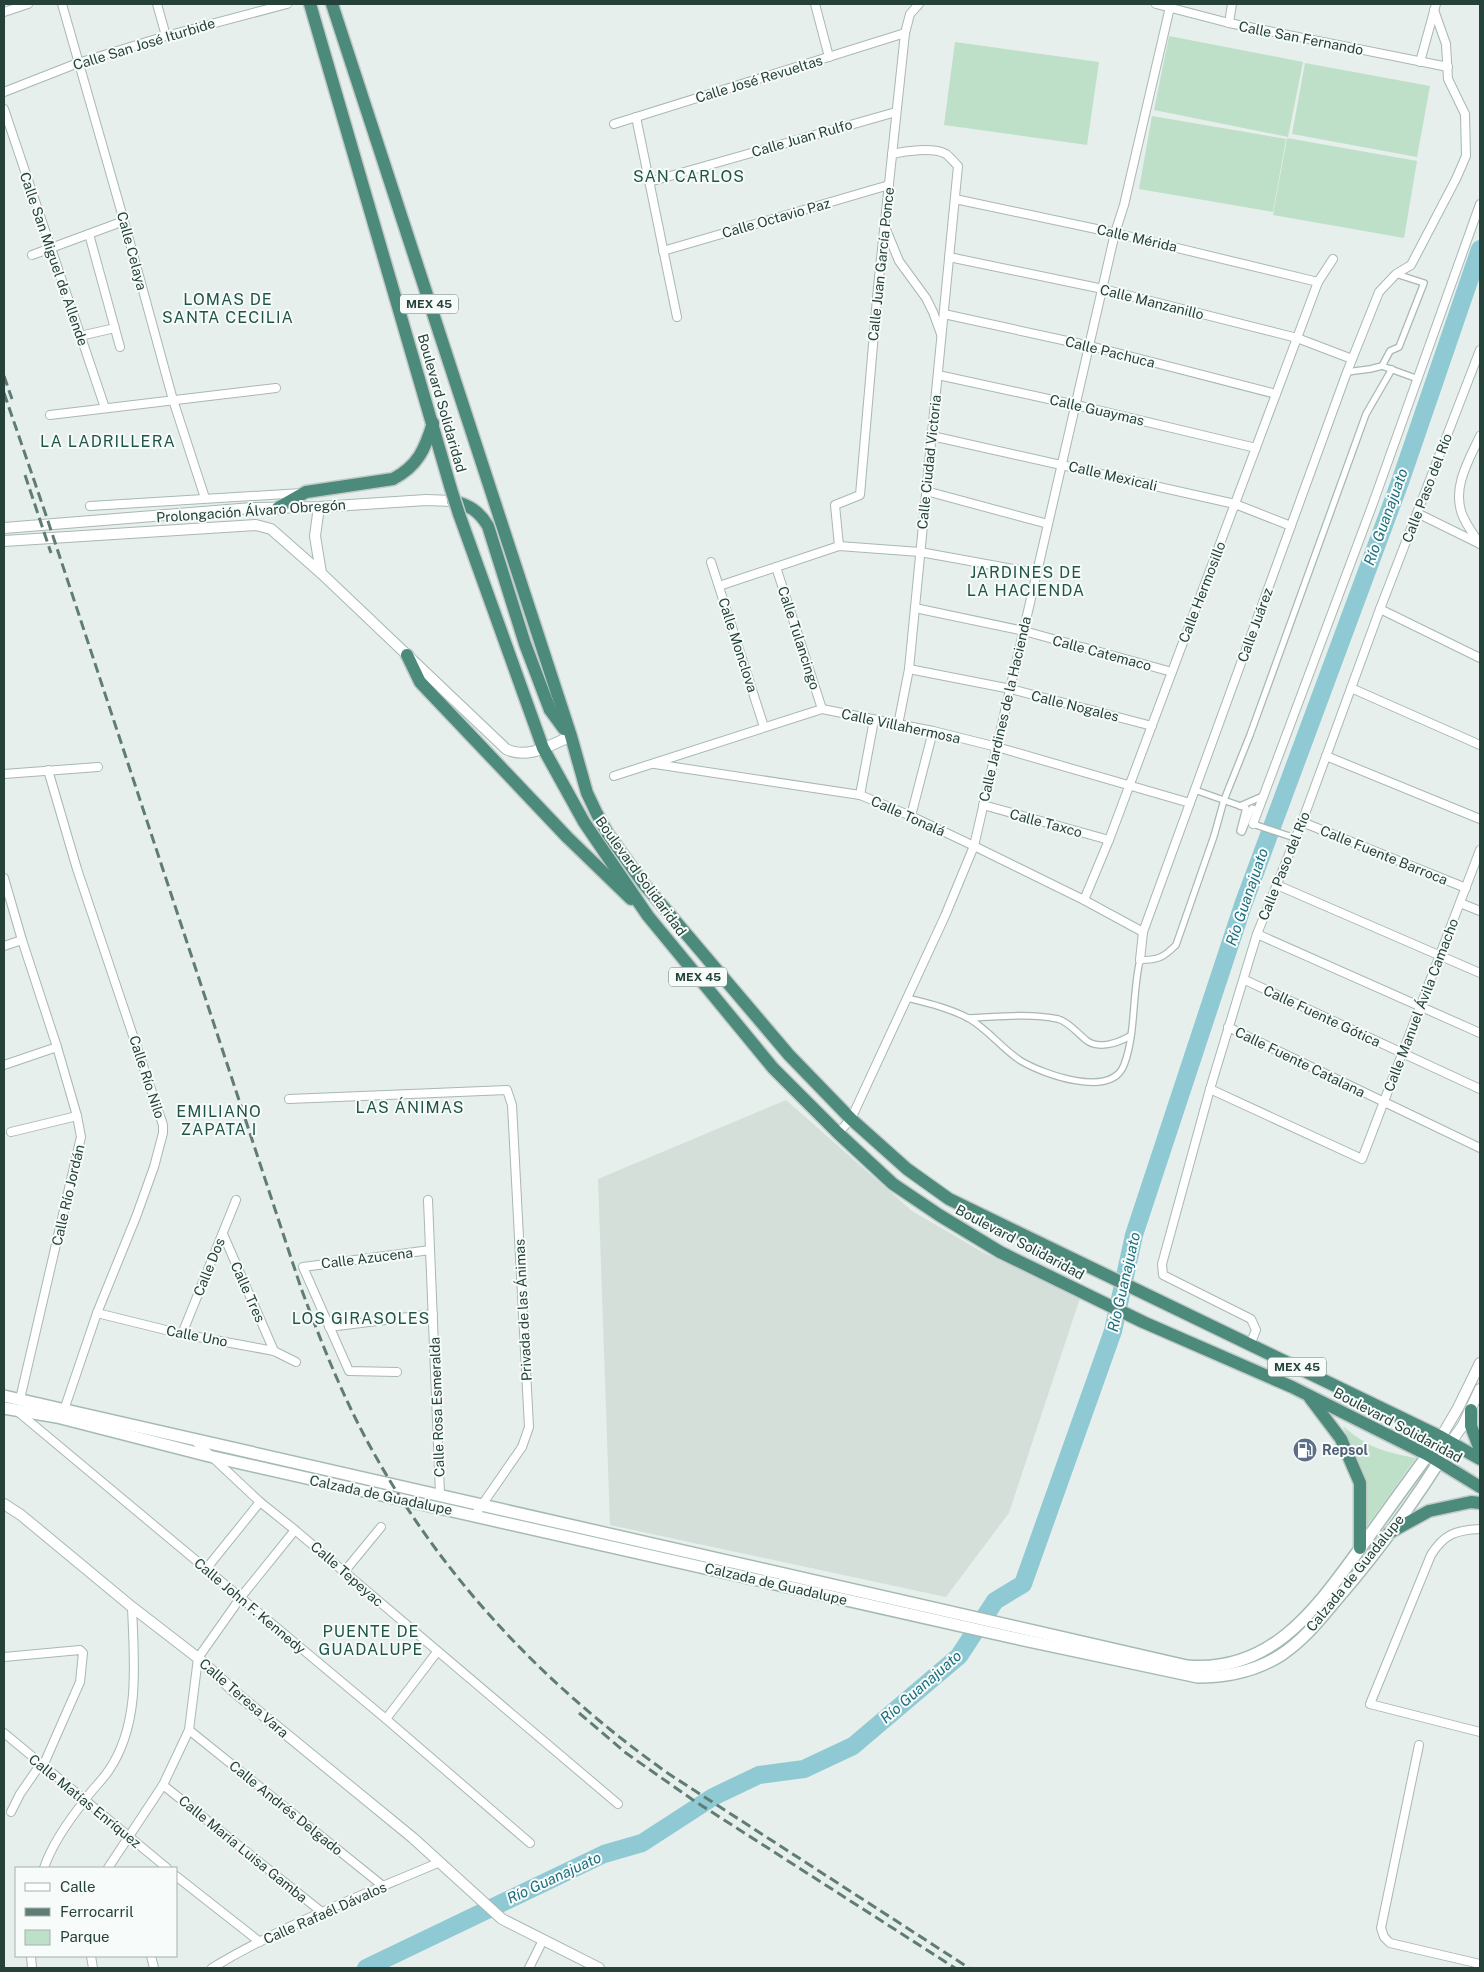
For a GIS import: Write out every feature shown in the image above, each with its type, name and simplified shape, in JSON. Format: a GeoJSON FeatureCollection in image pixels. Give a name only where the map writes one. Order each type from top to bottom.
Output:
{"type":"FeatureCollection","features":[{"type":"Feature","properties":{"kind":"highway","name":"Boulevard Solidaridad"},"geometry":{"type":"LineString","coordinates":[[310,4],[433,423],[452,495],[543,748],[584,822],[648,916],[773,1068],[838,1133],[893,1184],[939,1216],[1000,1252],[1102,1302],[1309,1396],[1428,1455],[1480,1487]]}},
{"type":"Feature","properties":{"kind":"highway","name":"Boulevard Solidaridad"},"geometry":{"type":"LineString","coordinates":[[332,4],[571,736],[587,793],[608,834],[625,860],[783,1048],[851,1119],[907,1169],[949,1199],[1446,1440],[1480,1459]]}},
{"type":"Feature","properties":{"kind":"highway"},"geometry":{"type":"LineString","coordinates":[[278,508],[306,492],[393,479],[405,473],[420,456],[433,423]]}},
{"type":"Feature","properties":{"kind":"highway"},"geometry":{"type":"LineString","coordinates":[[452,495],[474,509],[483,517],[488,526],[526,644],[550,710],[571,736]]}},
{"type":"Feature","properties":{"kind":"highway"},"geometry":{"type":"LineString","coordinates":[[407,655],[420,682],[567,837],[648,916]]}},
{"type":"Feature","properties":{"kind":"highway"},"geometry":{"type":"LineString","coordinates":[[1309,1396],[1342,1439],[1360,1483],[1360,1548]]}},
{"type":"Feature","properties":{"kind":"highway"},"geometry":{"type":"LineString","coordinates":[[1471,1410],[1471,1426],[1480,1450]]}},
{"type":"Feature","properties":{"kind":"highway"},"geometry":{"type":"LineString","coordinates":[[1389,1533],[1429,1511],[1471,1502],[1480,1503]]}},
{"type":"Feature","properties":{"kind":"main road","name":"Calzada de Guadalupe"},"geometry":{"type":"LineString","coordinates":[[4,1396],[13,1405],[209,1456],[958,1625],[1011,1631],[1187,1666],[1216,1666],[1256,1655],[1291,1632],[1323,1600],[1428,1455],[1446,1440]]}},
{"type":"Feature","properties":{"kind":"main road","name":"Calzada de Guadalupe"},"geometry":{"type":"LineString","coordinates":[[13,1405],[64,1410],[440,1494],[965,1614],[1011,1631],[1185,1675],[1212,1677],[1247,1672],[1281,1655],[1304,1638],[1361,1570],[1440,1462],[1446,1440]]}},
{"type":"Feature","properties":{"kind":"street"},"geometry":{"type":"LineString","coordinates":[[4,12],[28,4]]}},
{"type":"Feature","properties":{"kind":"street","name":"Calle Celaya"},"geometry":{"type":"LineString","coordinates":[[62,4],[173,400],[205,498]]}},
{"type":"Feature","properties":{"kind":"street"},"geometry":{"type":"LineString","coordinates":[[157,4],[166,36]]}},
{"type":"Feature","properties":{"kind":"street","name":"Calle San José Iturbide"},"geometry":{"type":"LineString","coordinates":[[4,92],[78,63],[166,36],[287,4]]}},
{"type":"Feature","properties":{"kind":"street"},"geometry":{"type":"LineString","coordinates":[[815,4],[829,57]]}},
{"type":"Feature","properties":{"kind":"street","name":"Calle Juan García Ponce"},"geometry":{"type":"LineString","coordinates":[[839,546],[835,506],[860,495],[884,224],[905,34],[910,14],[919,4]]}},
{"type":"Feature","properties":{"kind":"street","name":"Calle San Fernando"},"geometry":{"type":"LineString","coordinates":[[1158,4],[1229,23],[1448,67]]}},
{"type":"Feature","properties":{"kind":"street"},"geometry":{"type":"LineString","coordinates":[[1229,23],[1232,4]]}},
{"type":"Feature","properties":{"kind":"street","name":"Calle Jardines de la Hacienda"},"geometry":{"type":"LineString","coordinates":[[838,1133],[851,1119],[945,916],[974,846],[1115,233],[1124,205],[1170,7]]}},
{"type":"Feature","properties":{"kind":"street"},"geometry":{"type":"LineString","coordinates":[[1420,62],[1435,7]]}},
{"type":"Feature","properties":{"kind":"street"},"geometry":{"type":"LineString","coordinates":[[1396,274],[1411,265],[1456,180],[1466,156],[1465,114],[1448,79],[1446,44],[1435,7]]}},
{"type":"Feature","properties":{"kind":"street","name":"Calle José Revueltas"},"geometry":{"type":"LineString","coordinates":[[614,124],[905,34]]}},
{"type":"Feature","properties":{"kind":"street","name":"Calle San Miguel de Allende"},"geometry":{"type":"LineString","coordinates":[[4,109],[105,408]]}},
{"type":"Feature","properties":{"kind":"street","name":"Calle Juan Rulfo"},"geometry":{"type":"LineString","coordinates":[[649,182],[896,112]]}},
{"type":"Feature","properties":{"kind":"street"},"geometry":{"type":"LineString","coordinates":[[636,118],[676,317]]}},
{"type":"Feature","properties":{"kind":"street","name":"Calle Ciudad Victoria"},"geometry":{"type":"LineString","coordinates":[[892,154],[908,150],[935,151],[945,154],[958,166],[909,669],[898,725]]}},
{"type":"Feature","properties":{"kind":"street","name":"Calle Octavio Paz"},"geometry":{"type":"LineString","coordinates":[[663,251],[889,185]]}},
{"type":"Feature","properties":{"kind":"street","name":"Calle Mérida"},"geometry":{"type":"LineString","coordinates":[[955,199],[1115,233],[1318,282]]}},
{"type":"Feature","properties":{"kind":"street"},"geometry":{"type":"LineString","coordinates":[[1295,838],[1253,824],[1372,506],[1480,204]]}},
{"type":"Feature","properties":{"kind":"street"},"geometry":{"type":"LineString","coordinates":[[32,255],[124,221]]}},
{"type":"Feature","properties":{"kind":"street"},"geometry":{"type":"LineString","coordinates":[[884,224],[899,261],[934,312],[942,338]]}},
{"type":"Feature","properties":{"kind":"street"},"geometry":{"type":"LineString","coordinates":[[89,234],[120,348]]}},
{"type":"Feature","properties":{"kind":"street","name":"Calle Manzanillo"},"geometry":{"type":"LineString","coordinates":[[949,257],[1103,289],[1297,338],[1352,359]]}},
{"type":"Feature","properties":{"kind":"street","name":"Calle Hermosillo"},"geometry":{"type":"LineString","coordinates":[[1084,900],[1109,840],[1318,282],[1333,259]]}},
{"type":"Feature","properties":{"kind":"street"},"geometry":{"type":"LineString","coordinates":[[1382,366],[1390,351],[1399,346],[1424,283],[1396,274]]}},
{"type":"Feature","properties":{"kind":"street","name":"Calle Juárez"},"geometry":{"type":"LineString","coordinates":[[1140,960],[1143,932],[1352,359],[1379,292],[1396,274]]}},
{"type":"Feature","properties":{"kind":"street","name":"Calle Pachuca"},"geometry":{"type":"LineString","coordinates":[[944,314],[1090,346],[1276,394]]}},
{"type":"Feature","properties":{"kind":"street"},"geometry":{"type":"LineString","coordinates":[[80,336],[115,328]]}},
{"type":"Feature","properties":{"kind":"street","name":"Calle Paso del Río"},"geometry":{"type":"LineString","coordinates":[[1250,1345],[1256,1330],[1250,1319],[1163,1275],[1162,1264],[1210,1089],[1257,934],[1302,822],[1380,609],[1480,350]]}},
{"type":"Feature","properties":{"kind":"street"},"geometry":{"type":"LineString","coordinates":[[1348,372],[1370,370],[1382,366],[1418,379]]}},
{"type":"Feature","properties":{"kind":"street"},"geometry":{"type":"LineString","coordinates":[[907,998],[934,1004],[968,1018],[992,1035],[1021,1060],[1049,1074],[1082,1082],[1103,1081],[1112,1079],[1124,1066],[1130,1036],[1135,981],[1140,960],[1154,960],[1166,955],[1176,945],[1224,800],[1250,735],[1366,414],[1392,369]]}},
{"type":"Feature","properties":{"kind":"street","name":"Calle Guaymas"},"geometry":{"type":"LineString","coordinates":[[938,375],[1076,404],[1256,448]]}},
{"type":"Feature","properties":{"kind":"street"},"geometry":{"type":"LineString","coordinates":[[50,415],[276,388]]}},
{"type":"Feature","properties":{"kind":"street","name":"Calle Mexicali"},"geometry":{"type":"LineString","coordinates":[[932,436],[1235,504],[1291,526]]}},
{"type":"Feature","properties":{"kind":"street"},"geometry":{"type":"LineString","coordinates":[[1480,436],[1461,477],[1459,499],[1462,514],[1480,544]]}},
{"type":"Feature","properties":{"kind":"street"},"geometry":{"type":"LineString","coordinates":[[926,491],[1048,524]]}},
{"type":"Feature","properties":{"kind":"street"},"geometry":{"type":"LineString","coordinates":[[90,506],[306,492]]}},
{"type":"Feature","properties":{"kind":"street"},"geometry":{"type":"LineString","coordinates":[[250,495],[252,508]]}},
{"type":"Feature","properties":{"kind":"street","name":"Prolongación Álvaro Obregón"},"geometry":{"type":"LineString","coordinates":[[4,528],[252,508],[319,507],[426,500],[452,495]]}},
{"type":"Feature","properties":{"kind":"street"},"geometry":{"type":"LineString","coordinates":[[319,507],[315,536],[321,573],[506,749],[521,754],[543,748],[571,736]]}},
{"type":"Feature","properties":{"kind":"street"},"geometry":{"type":"LineString","coordinates":[[1417,513],[1480,544]]}},
{"type":"Feature","properties":{"kind":"street","name":"Prolongación Álvaro Obregón"},"geometry":{"type":"LineString","coordinates":[[4,542],[256,525],[271,529],[321,573]]}},
{"type":"Feature","properties":{"kind":"street"},"geometry":{"type":"LineString","coordinates":[[719,586],[839,546],[920,552],[1036,573]]}},
{"type":"Feature","properties":{"kind":"street","name":"Calle Monclova"},"geometry":{"type":"LineString","coordinates":[[711,562],[764,728]]}},
{"type":"Feature","properties":{"kind":"street","name":"Calle Tulancingo"},"geometry":{"type":"LineString","coordinates":[[776,567],[822,709]]}},
{"type":"Feature","properties":{"kind":"street","name":"Calle Catemaco"},"geometry":{"type":"LineString","coordinates":[[915,608],[1024,631],[1172,672]]}},
{"type":"Feature","properties":{"kind":"street"},"geometry":{"type":"LineString","coordinates":[[1380,609],[1480,658]]}},
{"type":"Feature","properties":{"kind":"street","name":"Calle Nogales"},"geometry":{"type":"LineString","coordinates":[[909,669],[1011,689],[1152,726]]}},
{"type":"Feature","properties":{"kind":"street"},"geometry":{"type":"LineString","coordinates":[[1351,688],[1480,745]]}},
{"type":"Feature","properties":{"kind":"street","name":"Calle Villahermosa"},"geometry":{"type":"LineString","coordinates":[[614,776],[822,709],[933,731],[997,747],[1130,784],[1190,803]]}},
{"type":"Feature","properties":{"kind":"street"},"geometry":{"type":"LineString","coordinates":[[860,795],[874,720]]}},
{"type":"Feature","properties":{"kind":"street"},"geometry":{"type":"LineString","coordinates":[[911,816],[933,731]]}},
{"type":"Feature","properties":{"kind":"street"},"geometry":{"type":"LineString","coordinates":[[1326,756],[1480,819]]}},
{"type":"Feature","properties":{"kind":"street","name":"Calle Tonalá"},"geometry":{"type":"LineString","coordinates":[[653,763],[860,795],[911,816],[974,846],[1084,900],[1143,932]]}},
{"type":"Feature","properties":{"kind":"street"},"geometry":{"type":"LineString","coordinates":[[4,774],[98,767]]}},
{"type":"Feature","properties":{"kind":"street","name":"Calle Río Nilo"},"geometry":{"type":"LineString","coordinates":[[48,770],[77,870],[162,1125],[163,1133],[154,1167],[97,1313],[64,1410]]}},
{"type":"Feature","properties":{"kind":"street"},"geometry":{"type":"LineString","coordinates":[[1195,790],[1243,807],[1263,796]]}},
{"type":"Feature","properties":{"kind":"street","name":"Calle Taxco"},"geometry":{"type":"LineString","coordinates":[[983,805],[1109,840]]}},
{"type":"Feature","properties":{"kind":"street"},"geometry":{"type":"LineString","coordinates":[[1243,807],[1240,831],[1242,832],[1252,808],[1258,810]]}},
{"type":"Feature","properties":{"kind":"street","name":"Calle Fuente Barroca"},"geometry":{"type":"LineString","coordinates":[[1302,822],[1466,888]]}},
{"type":"Feature","properties":{"kind":"street","name":"Calle Manuel Ávila Camacho"},"geometry":{"type":"LineString","coordinates":[[1210,1089],[1362,1159],[1480,852]]}},
{"type":"Feature","properties":{"kind":"street","name":"Calle Río Jordán"},"geometry":{"type":"LineString","coordinates":[[4,878],[6,895],[58,1047],[81,1137],[13,1405]]}},
{"type":"Feature","properties":{"kind":"street"},"geometry":{"type":"LineString","coordinates":[[1277,885],[1480,973]]}},
{"type":"Feature","properties":{"kind":"street"},"geometry":{"type":"LineString","coordinates":[[1460,903],[1480,911]]}},
{"type":"Feature","properties":{"kind":"street"},"geometry":{"type":"LineString","coordinates":[[1257,934],[1480,1033]]}},
{"type":"Feature","properties":{"kind":"street"},"geometry":{"type":"LineString","coordinates":[[4,946],[22,940]]}},
{"type":"Feature","properties":{"kind":"street","name":"Calle Fuente Gótica"},"geometry":{"type":"LineString","coordinates":[[1244,980],[1480,1089]]}},
{"type":"Feature","properties":{"kind":"street"},"geometry":{"type":"LineString","coordinates":[[968,1018],[1034,1015],[1061,1020],[1088,1042],[1102,1044],[1113,1043],[1130,1036]]}},
{"type":"Feature","properties":{"kind":"street","name":"Calle Fuente Catalana"},"geometry":{"type":"LineString","coordinates":[[1228,1027],[1480,1148]]}},
{"type":"Feature","properties":{"kind":"street"},"geometry":{"type":"LineString","coordinates":[[4,1065],[58,1047]]}},
{"type":"Feature","properties":{"kind":"street","name":"Privada de las Ánimas"},"geometry":{"type":"LineString","coordinates":[[289,1098],[507,1090],[512,1105],[529,1427],[522,1447],[475,1515]]}},
{"type":"Feature","properties":{"kind":"street"},"geometry":{"type":"LineString","coordinates":[[11,1132],[77,1116]]}},
{"type":"Feature","properties":{"kind":"street","name":"Calle Dos"},"geometry":{"type":"LineString","coordinates":[[182,1334],[236,1200]]}},
{"type":"Feature","properties":{"kind":"street","name":"Calle Rosa Esmeralda"},"geometry":{"type":"LineString","coordinates":[[428,1200],[440,1494]]}},
{"type":"Feature","properties":{"kind":"street","name":"Calle Tres"},"geometry":{"type":"LineString","coordinates":[[222,1234],[274,1351]]}},
{"type":"Feature","properties":{"kind":"street","name":"Calle Azucena"},"geometry":{"type":"LineString","coordinates":[[328,1327],[303,1267],[430,1250]]}},
{"type":"Feature","properties":{"kind":"street","name":"Calle Uno"},"geometry":{"type":"LineString","coordinates":[[97,1313],[182,1334],[274,1351],[296,1362]]}},
{"type":"Feature","properties":{"kind":"street"},"geometry":{"type":"LineString","coordinates":[[397,1372],[349,1371],[328,1327],[433,1314]]}},
{"type":"Feature","properties":{"kind":"street"},"geometry":{"type":"LineString","coordinates":[[1446,1440],[1458,1408],[1480,1363]]}},
{"type":"Feature","properties":{"kind":"street"},"geometry":{"type":"LineString","coordinates":[[1446,1440],[1471,1410],[1480,1389]]}},
{"type":"Feature","properties":{"kind":"street","name":"Calle John F. Kennedy"},"geometry":{"type":"LineString","coordinates":[[13,1405],[386,1719],[530,1844]]}},
{"type":"Feature","properties":{"kind":"street","name":"Calle Tepeyac"},"geometry":{"type":"LineString","coordinates":[[192,1439],[260,1502],[618,1804]]}},
{"type":"Feature","properties":{"kind":"street"},"geometry":{"type":"LineString","coordinates":[[206,1569],[260,1502]]}},
{"type":"Feature","properties":{"kind":"street","name":"Calle Teresa Vara"},"geometry":{"type":"LineString","coordinates":[[4,1504],[21,1515],[132,1607],[198,1658],[237,1694],[413,1838],[502,1919],[599,1968]]}},
{"type":"Feature","properties":{"kind":"street"},"geometry":{"type":"LineString","coordinates":[[344,1572],[382,1527]]}},
{"type":"Feature","properties":{"kind":"street"},"geometry":{"type":"LineString","coordinates":[[1480,1529],[1449,1535],[1439,1542],[1431,1555],[1370,1704],[1480,1732]]}},
{"type":"Feature","properties":{"kind":"street"},"geometry":{"type":"LineString","coordinates":[[109,1867],[163,1785],[189,1730],[198,1658],[241,1597],[295,1530]]}},
{"type":"Feature","properties":{"kind":"street"},"geometry":{"type":"LineString","coordinates":[[44,1867],[58,1839],[85,1799],[109,1770],[117,1756],[130,1714],[134,1690],[132,1607]]}},
{"type":"Feature","properties":{"kind":"street"},"geometry":{"type":"LineString","coordinates":[[4,1657],[82,1651],[82,1675],[80,1682],[42,1766],[20,1794],[11,1812]]}},
{"type":"Feature","properties":{"kind":"street"},"geometry":{"type":"LineString","coordinates":[[386,1719],[437,1652]]}},
{"type":"Feature","properties":{"kind":"street","name":"Calle Andrés Delgado"},"geometry":{"type":"LineString","coordinates":[[189,1730],[382,1886]]}},
{"type":"Feature","properties":{"kind":"street","name":"Calle Matías Enríquez"},"geometry":{"type":"LineString","coordinates":[[4,1733],[166,1867]]}},
{"type":"Feature","properties":{"kind":"street"},"geometry":{"type":"LineString","coordinates":[[1419,1745],[1381,1928],[1384,1937],[1390,1943],[1480,1964]]}},
{"type":"Feature","properties":{"kind":"street","name":"Calle María Luisa Gamba"},"geometry":{"type":"LineString","coordinates":[[163,1785],[323,1912]]}},
{"type":"Feature","properties":{"kind":"street","name":"Calle Rafaél Dávalos"},"geometry":{"type":"LineString","coordinates":[[212,1968],[260,1942],[323,1912],[440,1862]]}},
{"type":"Feature","properties":{"kind":"street"},"geometry":{"type":"LineString","coordinates":[[178,1878],[260,1942]]}},
{"type":"Feature","properties":{"kind":"street"},"geometry":{"type":"LineString","coordinates":[[529,1968],[543,1940]]}},
{"type":"Feature","properties":{"kind":"shaded area"},"geometry":{"type":"Polygon","coordinates":[[[786,1100],[912,1211],[984,1253],[1080,1298],[1009,1513],[946,1597],[610,1525],[598,1179],[786,1100]]]}},
{"type":"Feature","properties":{"kind":"green space"},"geometry":{"type":"Polygon","coordinates":[[[1169,36],[1303,62],[1288,137],[1154,110],[1169,36]]]}},
{"type":"Feature","properties":{"kind":"green space"},"geometry":{"type":"Polygon","coordinates":[[[955,42],[1099,62],[1087,145],[944,125],[955,42]]]}},
{"type":"Feature","properties":{"kind":"green space"},"geometry":{"type":"Polygon","coordinates":[[[1305,63],[1430,86],[1417,157],[1292,134],[1305,63]]]}},
{"type":"Feature","properties":{"kind":"green space"},"geometry":{"type":"Polygon","coordinates":[[[1152,116],[1286,139],[1273,212],[1139,189],[1152,116]]]}},
{"type":"Feature","properties":{"kind":"green space"},"geometry":{"type":"Polygon","coordinates":[[[1287,138],[1417,161],[1404,238],[1273,215],[1287,138]]]}},
{"type":"Feature","properties":{"kind":"green space"},"geometry":{"type":"Polygon","coordinates":[[[1343,1426],[1360,1439],[1377,1448],[1416,1458],[1367,1526],[1367,1492],[1364,1474],[1343,1426]]]}},
{"type":"Feature","properties":{"kind":"waterway","name":"Río Guanajuato"},"geometry":{"type":"LineString","coordinates":[[366,1968],[604,1854],[642,1843],[713,1797],[759,1775],[804,1769],[853,1746],[959,1656],[995,1601],[1023,1584],[1113,1331],[1134,1235],[1243,905],[1400,482],[1480,249]]}},
{"type":"Feature","properties":{"kind":"railway"},"geometry":{"type":"LineString","coordinates":[[4,376],[12,399]]}},
{"type":"Feature","properties":{"kind":"railway"},"geometry":{"type":"LineString","coordinates":[[4,393],[301,1288],[347,1401],[394,1487],[426,1535],[497,1624],[579,1703],[623,1740],[669,1774],[969,1968]]}},
{"type":"Feature","properties":{"kind":"railway"},"geometry":{"type":"LineString","coordinates":[[25,475],[51,553]]}},
{"type":"Feature","properties":{"kind":"railway"},"geometry":{"type":"LineString","coordinates":[[579,1713],[626,1753],[693,1800],[955,1968]]}},
{"type":"Feature","properties":{"kind":"place","name":"Repsol"},"geometry":{"type":"Point","coordinates":[1305,1450]}},
{"type":"Feature","properties":{"kind":"district","name":"SAN CARLOS"},"geometry":{"type":"Point","coordinates":[689,176]}},
{"type":"Feature","properties":{"kind":"district","name":"LOMAS DE SANTA CECILIA"},"geometry":{"type":"Point","coordinates":[228,308]}},
{"type":"Feature","properties":{"kind":"district","name":"LA LADRILLERA"},"geometry":{"type":"Point","coordinates":[108,441]}},
{"type":"Feature","properties":{"kind":"district","name":"JARDINES DE LA HACIENDA"},"geometry":{"type":"Point","coordinates":[1026,581]}},
{"type":"Feature","properties":{"kind":"district","name":"LAS ÁNIMAS"},"geometry":{"type":"Point","coordinates":[410,1107]}},
{"type":"Feature","properties":{"kind":"district","name":"EMILIANO ZAPATA I"},"geometry":{"type":"Point","coordinates":[219,1120]}},
{"type":"Feature","properties":{"kind":"district","name":"LOS GIRASOLES"},"geometry":{"type":"Point","coordinates":[361,1318]}},
{"type":"Feature","properties":{"kind":"district","name":"PUENTE DE GUADALUPE"},"geometry":{"type":"Point","coordinates":[371,1640]}}]}
